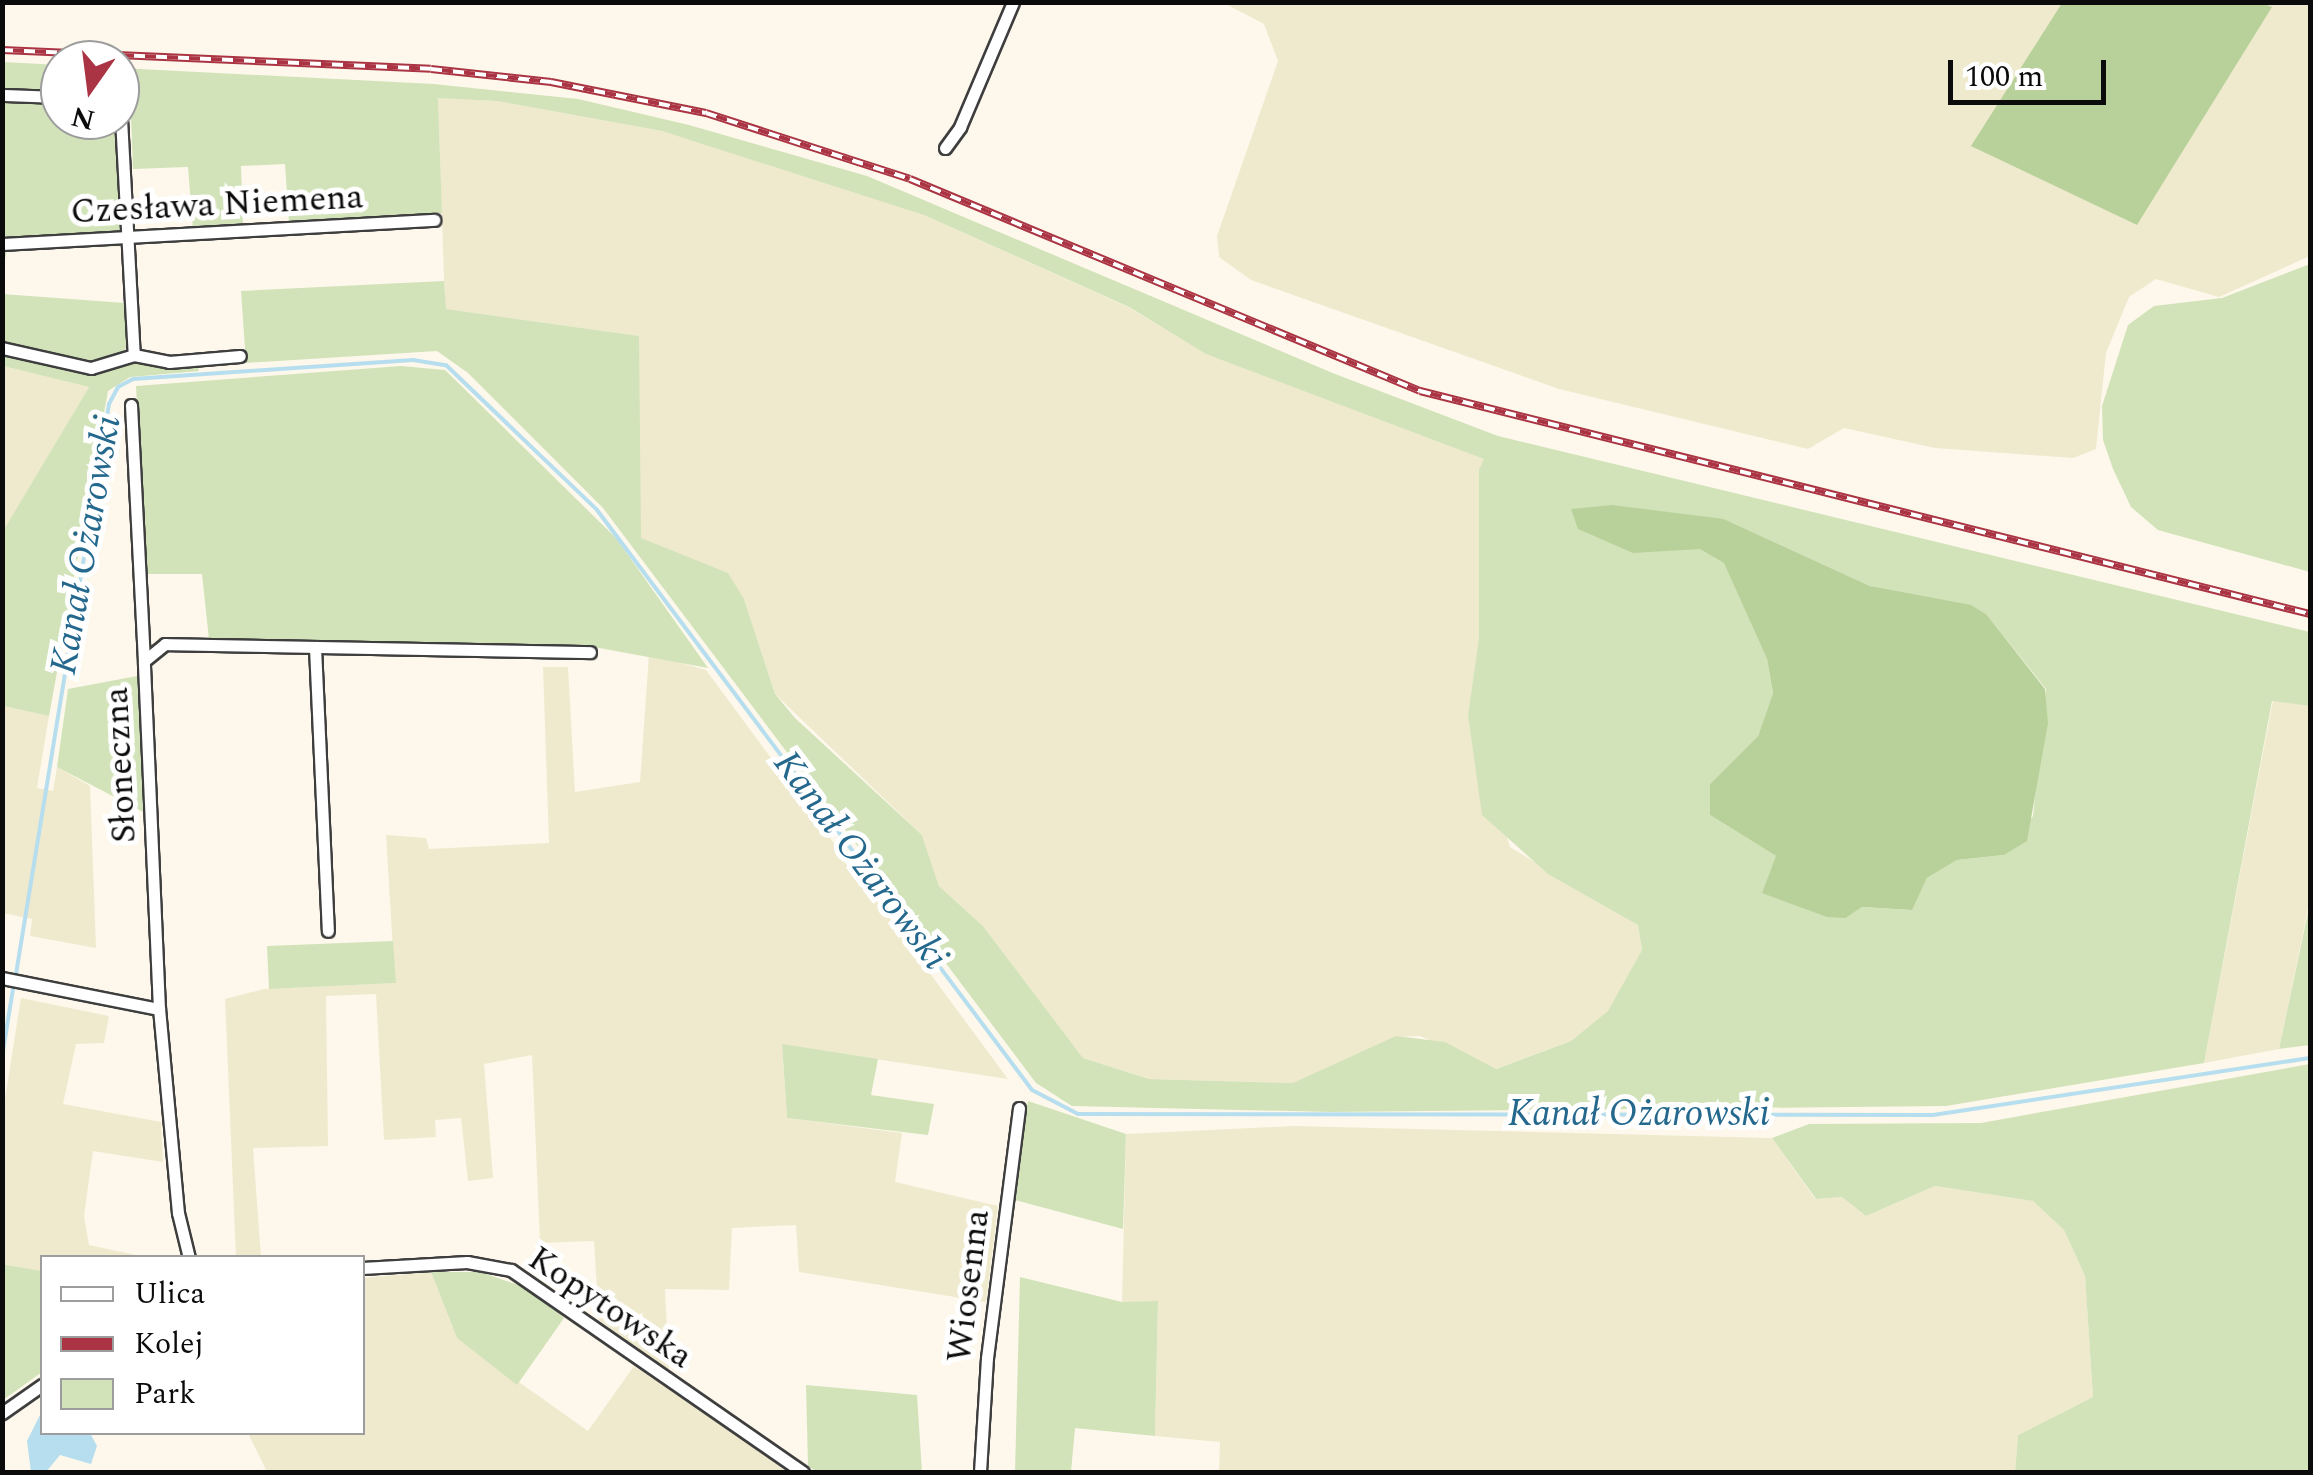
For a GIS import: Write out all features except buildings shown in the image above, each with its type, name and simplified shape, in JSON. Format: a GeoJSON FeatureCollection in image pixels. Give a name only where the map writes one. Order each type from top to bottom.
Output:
{"type":"FeatureCollection","features":[{"type":"Feature","properties":{"kind":"street"},"geometry":{"type":"LineString","coordinates":[[945,148],[960,127],[1014,2]]}},
{"type":"Feature","properties":{"kind":"street"},"geometry":{"type":"LineString","coordinates":[[2,95],[40,96]]}},
{"type":"Feature","properties":{"kind":"street"},"geometry":{"type":"LineString","coordinates":[[124,140],[134,355]]}},
{"type":"Feature","properties":{"kind":"street","name":"Czesława Niemena"},"geometry":{"type":"LineString","coordinates":[[2,244],[130,240],[434,220]]}},
{"type":"Feature","properties":{"kind":"street"},"geometry":{"type":"LineString","coordinates":[[2,348],[92,368],[134,355],[169,362],[240,356]]}},
{"type":"Feature","properties":{"kind":"street"},"geometry":{"type":"LineString","coordinates":[[131,405],[144,661]]}},
{"type":"Feature","properties":{"kind":"street","name":"Słoneczna"},"geometry":{"type":"LineString","coordinates":[[188,1255],[178,1213],[159,1008],[144,661],[165,644],[590,652]]}},
{"type":"Feature","properties":{"kind":"street"},"geometry":{"type":"LineString","coordinates":[[314,647],[328,932]]}},
{"type":"Feature","properties":{"kind":"street"},"geometry":{"type":"LineString","coordinates":[[2,978],[159,1008]]}},
{"type":"Feature","properties":{"kind":"street","name":"Wiosenna"},"geometry":{"type":"LineString","coordinates":[[980,1472],[987,1358],[1019,1108]]}},
{"type":"Feature","properties":{"kind":"street","name":"Kopytowska"},"geometry":{"type":"LineString","coordinates":[[365,1268],[468,1262],[512,1270],[803,1472]]}},
{"type":"Feature","properties":{"kind":"street"},"geometry":{"type":"LineString","coordinates":[[2,1413],[40,1386]]}},
{"type":"Feature","properties":{"kind":"shaded area"},"geometry":{"type":"Polygon","coordinates":[[[1224,3],[2310,3],[2310,256],[2219,297],[2156,279],[2129,297],[2106,353],[2096,449],[2073,458],[1935,448],[1844,428],[1808,449],[1559,389],[1251,280],[1219,257],[1217,236],[1278,61],[1264,24],[1224,3]]]}},
{"type":"Feature","properties":{"kind":"shaded area"},"geometry":{"type":"Polygon","coordinates":[[[438,97],[497,101],[662,131],[834,183],[924,215],[1128,307],[1207,354],[1485,459],[1479,637],[1468,715],[1510,847],[1638,925],[1642,950],[1609,1011],[1571,1041],[1495,1069],[1420,1036],[1396,1037],[1294,1083],[1149,1079],[1083,1058],[983,926],[939,886],[922,835],[775,694],[744,599],[640,538],[638,336],[445,309],[438,97]]]}},
{"type":"Feature","properties":{"kind":"shaded area"},"geometry":{"type":"Polygon","coordinates":[[[3,366],[89,387],[3,533],[3,366]]]}},
{"type":"Feature","properties":{"kind":"shaded area"},"geometry":{"type":"Polygon","coordinates":[[[649,654],[706,670],[1008,1079],[782,1045],[787,1118],[902,1133],[895,1182],[998,1206],[986,1302],[799,1272],[796,1225],[732,1228],[729,1290],[665,1289],[669,1372],[599,1320],[594,1241],[540,1243],[532,1055],[484,1064],[493,1178],[468,1181],[461,1118],[435,1120],[436,1137],[384,1140],[376,994],[326,996],[328,1146],[253,1148],[261,1255],[236,1255],[225,999],[264,989],[395,983],[386,835],[426,838],[429,849],[549,843],[543,667],[568,667],[575,792],[640,782],[649,654]]]}},
{"type":"Feature","properties":{"kind":"shaded area"},"geometry":{"type":"Polygon","coordinates":[[[2273,700],[2310,706],[2310,899],[2279,1049],[2204,1063],[2273,700]]]}},
{"type":"Feature","properties":{"kind":"shaded area"},"geometry":{"type":"Polygon","coordinates":[[[2,706],[49,716],[37,788],[53,791],[57,767],[90,786],[96,948],[30,936],[32,919],[3,913],[2,706]]]}},
{"type":"Feature","properties":{"kind":"shaded area"},"geometry":{"type":"Polygon","coordinates":[[[21,998],[109,1016],[104,1043],[76,1044],[63,1104],[161,1122],[163,1162],[93,1151],[84,1216],[89,1245],[136,1255],[40,1255],[40,1271],[3,1264],[3,1111],[21,998]]]}},
{"type":"Feature","properties":{"kind":"shaded area"},"geometry":{"type":"Polygon","coordinates":[[[1294,1126],[1772,1138],[1815,1199],[1842,1197],[1866,1216],[1935,1186],[2033,1201],[2064,1230],[2085,1276],[2093,1397],[2018,1435],[2015,1472],[1219,1472],[1220,1442],[1155,1436],[1158,1302],[1122,1302],[1126,1134],[1294,1126]]]}},
{"type":"Feature","properties":{"kind":"shaded area"},"geometry":{"type":"Polygon","coordinates":[[[431,1272],[457,1338],[588,1431],[634,1366],[792,1472],[267,1472],[249,1435],[365,1435],[365,1278],[431,1272]]]}},
{"type":"Feature","properties":{"kind":"green space"},"geometry":{"type":"Polygon","coordinates":[[[2259,2],[2272,7],[2137,225],[1971,146],[2062,3],[2259,2]]]}},
{"type":"Feature","properties":{"kind":"green space"},"geometry":{"type":"Polygon","coordinates":[[[3,62],[40,64],[40,89],[3,88],[3,62]]]}},
{"type":"Feature","properties":{"kind":"green space"},"geometry":{"type":"Polygon","coordinates":[[[140,69],[434,84],[578,99],[689,125],[867,176],[1335,374],[1498,436],[2310,632],[2310,706],[2272,701],[2204,1063],[1946,1106],[1331,1112],[1072,1106],[1036,1083],[603,508],[468,373],[437,351],[246,363],[241,291],[444,281],[446,309],[639,336],[641,538],[728,573],[744,599],[775,694],[795,718],[922,835],[939,886],[983,926],[1083,1058],[1149,1079],[1293,1083],[1396,1036],[1445,1042],[1496,1069],[1571,1041],[1608,1011],[1642,950],[1638,925],[1548,874],[1482,815],[1468,715],[1479,637],[1479,470],[1484,459],[1206,354],[1129,307],[924,215],[662,131],[497,101],[438,98],[442,213],[289,223],[285,164],[241,166],[243,225],[193,230],[188,167],[133,169],[132,140],[140,140],[140,69]],[[1724,519],[1701,549],[1725,563],[1767,659],[1773,693],[1758,736],[1710,784],[1710,815],[1776,856],[1846,918],[1862,907],[1911,910],[1927,878],[1957,860],[2004,855],[2033,816],[2046,689],[1987,615],[1870,586],[1724,519]]]}},
{"type":"Feature","properties":{"kind":"green space"},"geometry":{"type":"Polygon","coordinates":[[[2,98],[40,100],[40,140],[121,140],[125,246],[7,250],[3,268],[2,98]]]}},
{"type":"Feature","properties":{"kind":"green space"},"geometry":{"type":"Polygon","coordinates":[[[2310,264],[2310,572],[2158,530],[2131,507],[2113,469],[2103,440],[2102,406],[2128,325],[2154,306],[2222,298],[2310,264]]]}},
{"type":"Feature","properties":{"kind":"green space"},"geometry":{"type":"Polygon","coordinates":[[[2,294],[125,303],[126,348],[118,357],[90,360],[3,343],[2,294]]]}},
{"type":"Feature","properties":{"kind":"green space"},"geometry":{"type":"Polygon","coordinates":[[[3,351],[94,370],[132,361],[197,364],[199,371],[130,377],[108,391],[49,716],[3,706],[2,533],[89,387],[3,366],[3,351]]]}},
{"type":"Feature","properties":{"kind":"green space"},"geometry":{"type":"Polygon","coordinates":[[[401,366],[445,370],[616,538],[708,668],[594,647],[209,640],[202,574],[146,574],[136,386],[401,366]]]}},
{"type":"Feature","properties":{"kind":"green space"},"geometry":{"type":"Polygon","coordinates":[[[1612,505],[1724,519],[1870,586],[1971,605],[1987,615],[2045,689],[2048,723],[2027,841],[2004,855],[1957,860],[1927,878],[1912,910],[1862,907],[1846,918],[1827,917],[1762,893],[1776,856],[1710,815],[1710,784],[1758,736],[1773,693],[1767,659],[1724,563],[1700,549],[1633,553],[1578,529],[1571,509],[1612,505]]]}},
{"type":"Feature","properties":{"kind":"green space"},"geometry":{"type":"Polygon","coordinates":[[[137,676],[147,814],[57,767],[68,689],[137,676]]]}},
{"type":"Feature","properties":{"kind":"green space"},"geometry":{"type":"Polygon","coordinates":[[[2310,903],[2310,1045],[2279,1049],[2310,903]]]}},
{"type":"Feature","properties":{"kind":"green space"},"geometry":{"type":"Polygon","coordinates":[[[393,941],[396,983],[269,989],[267,946],[393,941]]]}},
{"type":"Feature","properties":{"kind":"green space"},"geometry":{"type":"Polygon","coordinates":[[[782,1044],[878,1059],[871,1095],[934,1104],[928,1135],[787,1118],[782,1044]]]}},
{"type":"Feature","properties":{"kind":"green space"},"geometry":{"type":"Polygon","coordinates":[[[2310,1064],[2310,1472],[2015,1472],[2018,1435],[2093,1397],[2085,1276],[2064,1230],[2033,1201],[1935,1186],[1866,1216],[1842,1197],[1816,1199],[1772,1138],[1809,1124],[1981,1123],[2310,1064]]]}},
{"type":"Feature","properties":{"kind":"green space"},"geometry":{"type":"Polygon","coordinates":[[[1028,1101],[1126,1134],[1123,1229],[1011,1199],[1028,1101]]]}},
{"type":"Feature","properties":{"kind":"green space"},"geometry":{"type":"Polygon","coordinates":[[[2,1264],[40,1271],[40,1373],[3,1400],[2,1264]]]}},
{"type":"Feature","properties":{"kind":"green space"},"geometry":{"type":"Polygon","coordinates":[[[431,1272],[480,1272],[530,1289],[564,1318],[517,1385],[457,1338],[431,1272]]]}},
{"type":"Feature","properties":{"kind":"green space"},"geometry":{"type":"Polygon","coordinates":[[[1020,1277],[1122,1302],[1158,1301],[1155,1436],[1075,1428],[1071,1472],[1015,1472],[1020,1277]]]}},
{"type":"Feature","properties":{"kind":"green space"},"geometry":{"type":"Polygon","coordinates":[[[806,1385],[917,1395],[922,1472],[817,1472],[808,1466],[806,1385]]]}},
{"type":"Feature","properties":{"kind":"water"},"geometry":{"type":"Polygon","coordinates":[[[40,1415],[40,1435],[91,1435],[97,1446],[91,1464],[60,1455],[46,1472],[31,1472],[27,1441],[40,1415]]]}},
{"type":"Feature","properties":{"kind":"waterway","name":"Kanał Ożarowski"},"geometry":{"type":"LineString","coordinates":[[16,974],[109,404],[118,387],[133,379],[413,360],[446,365],[597,510],[1032,1090],[1078,1114],[1933,1115],[2310,1058]]}},
{"type":"Feature","properties":{"kind":"waterway","name":"Kanał Ożarowski"},"geometry":{"type":"LineString","coordinates":[[2,1057],[13,989]]}},
{"type":"Feature","properties":{"kind":"railway"},"geometry":{"type":"LineString","coordinates":[[2,50],[431,69],[551,82],[706,113],[910,179],[1420,391],[2310,614]]}}]}
